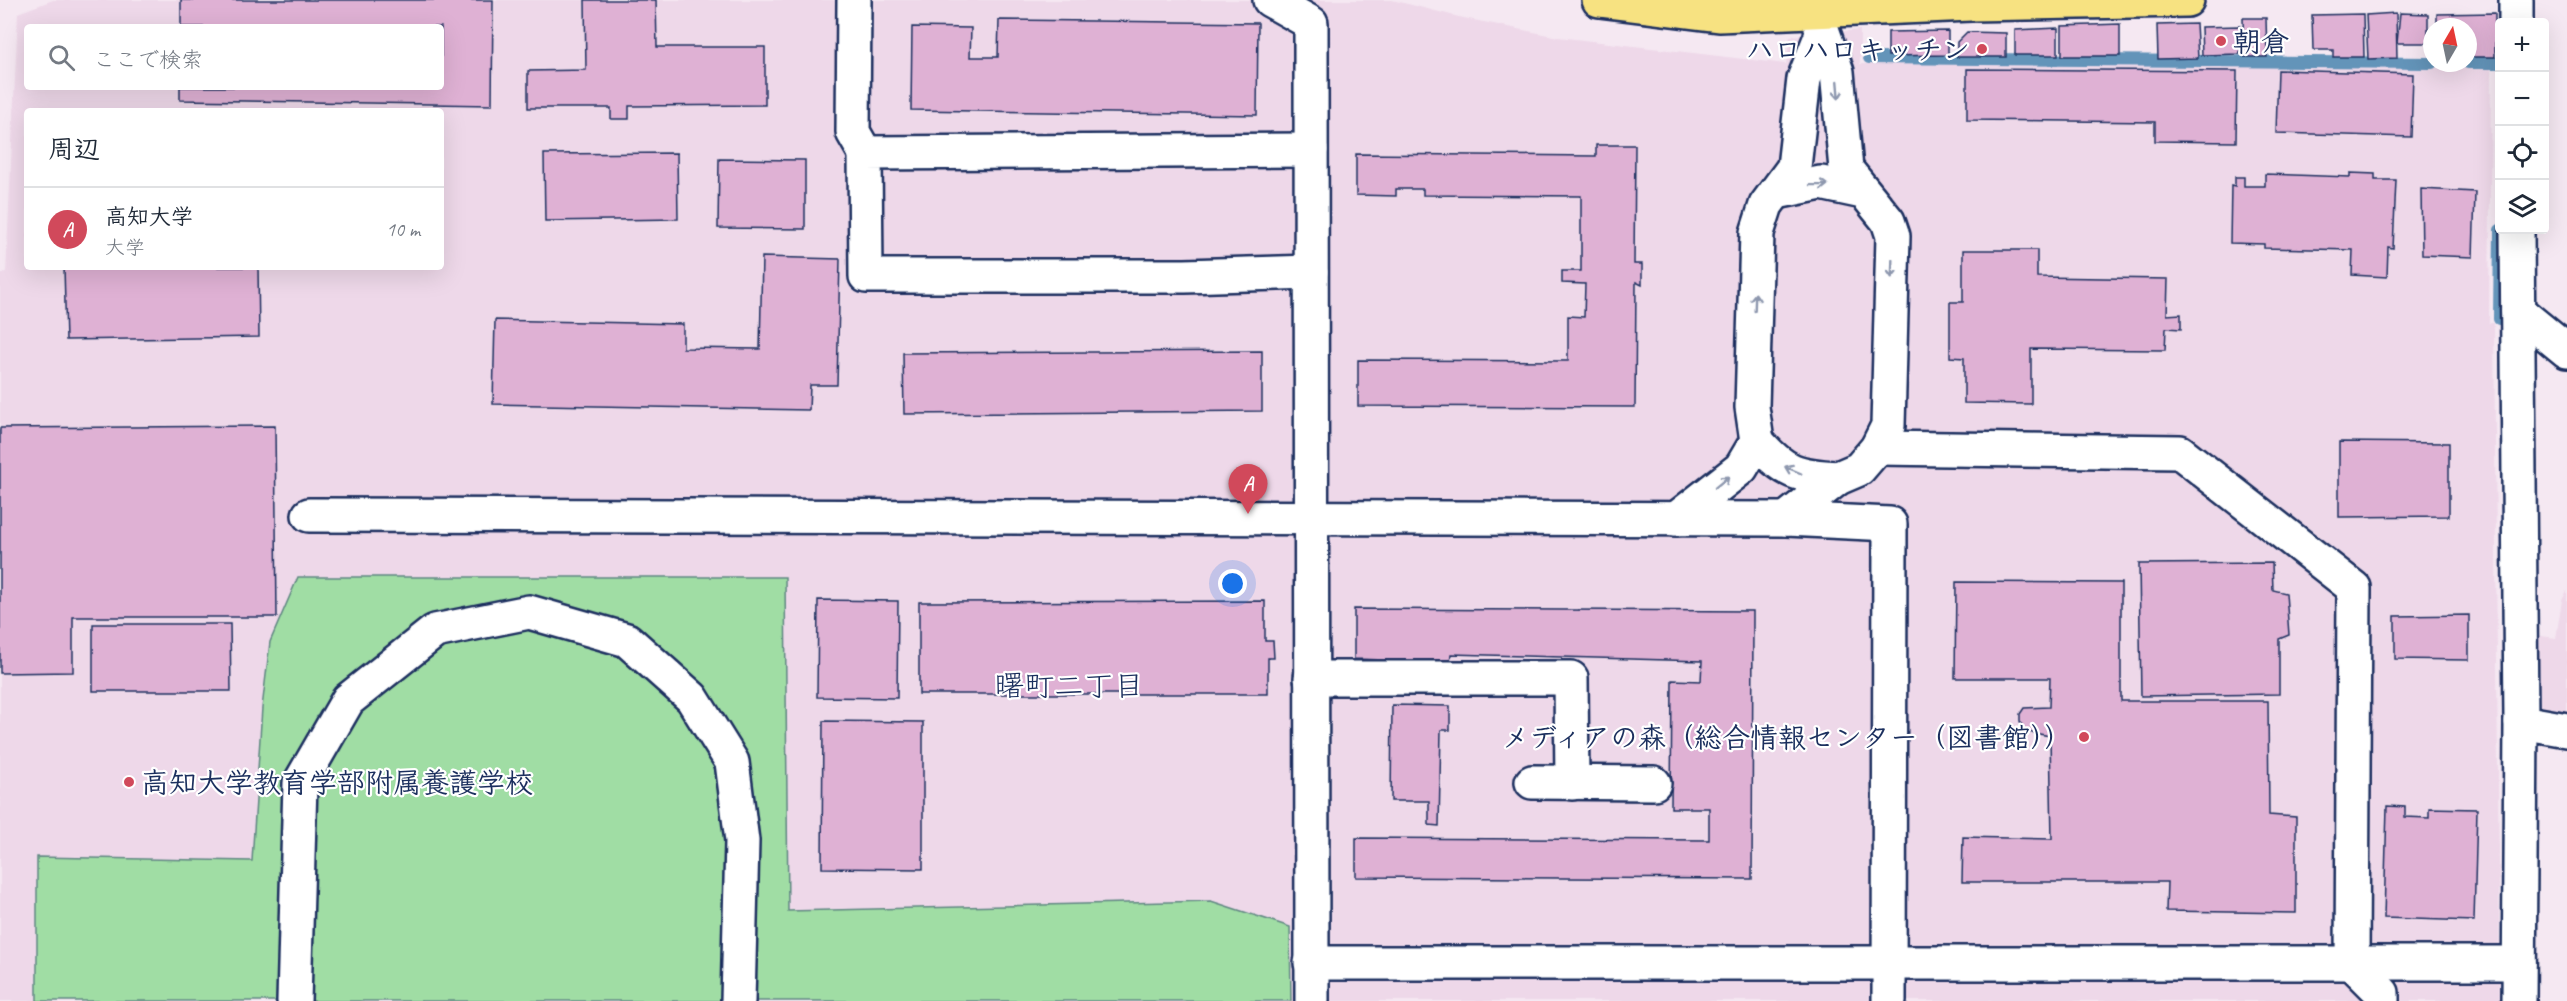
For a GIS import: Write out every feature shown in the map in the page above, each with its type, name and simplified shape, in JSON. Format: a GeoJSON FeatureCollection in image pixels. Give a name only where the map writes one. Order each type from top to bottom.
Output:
{"type":"FeatureCollection","features":[{"type":"Feature","properties":{"kind":"main road"},"geometry":{"type":"LineString","coordinates":[[1599,0],[1719,15],[1819,23],[1862,4],[2187,0]]}},
{"type":"Feature","properties":{"kind":"street"},"geometry":{"type":"LineString","coordinates":[[854,0],[853,132],[865,153],[866,276],[1185,276],[1311,272]]}},
{"type":"Feature","properties":{"kind":"street"},"geometry":{"type":"LineString","coordinates":[[1270,0],[1311,23],[1311,1001]]}},
{"type":"Feature","properties":{"kind":"street"},"geometry":{"type":"LineString","coordinates":[[2516,0],[2516,18]]}},
{"type":"Feature","properties":{"kind":"street"},"geometry":{"type":"LineString","coordinates":[[1786,519],[1838,478],[1859,469],[1877,448],[1888,426],[1893,236],[1888,221],[1846,169],[1837,72],[1819,23]]}},
{"type":"Feature","properties":{"kind":"street"},"geometry":{"type":"LineString","coordinates":[[1819,23],[1804,80],[1794,167],[1766,205],[1757,233],[1752,407],[1757,441],[1775,462],[1807,476],[1838,478]]}},
{"type":"Feature","properties":{"kind":"street"},"geometry":{"type":"LineString","coordinates":[[865,153],[1311,150]]}},
{"type":"Feature","properties":{"kind":"street"},"geometry":{"type":"LineString","coordinates":[[1776,192],[1821,183],[1863,192]]}},
{"type":"Feature","properties":{"kind":"street"},"geometry":{"type":"LineString","coordinates":[[2517,234],[2522,722],[2519,1001]]}},
{"type":"Feature","properties":{"kind":"street"},"geometry":{"type":"LineString","coordinates":[[2518,311],[2567,351]]}},
{"type":"Feature","properties":{"kind":"street"},"geometry":{"type":"LineString","coordinates":[[1676,519],[1741,468],[1757,441]]}},
{"type":"Feature","properties":{"kind":"street"},"geometry":{"type":"LineString","coordinates":[[1877,448],[2180,452],[2354,588],[2352,963],[2382,993],[2382,1001]]}},
{"type":"Feature","properties":{"kind":"street"},"geometry":{"type":"LineString","coordinates":[[309,515],[1786,519],[1890,524],[1889,1001]]}},
{"type":"Feature","properties":{"kind":"street"},"geometry":{"type":"LineString","coordinates":[[294,1001],[300,783],[348,700],[435,631],[530,612],[627,640],[692,698],[732,762],[742,841],[738,1001]]}},
{"type":"Feature","properties":{"kind":"street"},"geometry":{"type":"LineString","coordinates":[[1311,678],[1571,678],[1572,783]]}},
{"type":"Feature","properties":{"kind":"street"},"geometry":{"type":"LineString","coordinates":[[2522,722],[2567,730]]}},
{"type":"Feature","properties":{"kind":"street"},"geometry":{"type":"LineString","coordinates":[[1532,782],[1654,783]]}},
{"type":"Feature","properties":{"kind":"street"},"geometry":{"type":"LineString","coordinates":[[1311,963],[2519,963]]}},
{"type":"Feature","properties":{"kind":"shaded area"},"geometry":{"type":"Polygon","coordinates":[[[53,0],[1392,0],[1459,17],[1558,37],[1786,64],[1790,36],[1860,30],[1860,64],[2245,64],[2423,68],[2423,72],[2477,72],[2477,69],[2491,69],[2489,323],[2494,323],[2500,1001],[0,1001],[0,274],[6,272],[18,13],[53,0]]]}},
{"type":"Feature","properties":{"kind":"shaded area"},"geometry":{"type":"Polygon","coordinates":[[[2567,591],[2567,717],[2530,711],[2533,635],[2556,638],[2562,600],[2567,591]]]}},
{"type":"Feature","properties":{"kind":"green space"},"geometry":{"type":"Polygon","coordinates":[[[298,577],[785,577],[788,911],[1211,901],[1290,927],[1291,1001],[37,1001],[37,857],[252,861],[262,708],[270,642],[298,577]]]}},
{"type":"Feature","properties":{"kind":"building"},"geometry":{"type":"Polygon","coordinates":[[[181,0],[493,0],[492,105],[180,100],[180,90],[444,90],[444,24],[181,24],[181,0]]]}},
{"type":"Feature","properties":{"kind":"building"},"geometry":{"type":"Polygon","coordinates":[[[585,0],[656,0],[657,47],[765,47],[765,105],[629,106],[629,119],[611,119],[611,108],[528,108],[528,71],[586,70],[585,0]]]}},
{"type":"Feature","properties":{"kind":"building"},"geometry":{"type":"Polygon","coordinates":[[[2396,13],[2397,58],[2368,59],[2366,15],[2396,13]]]}},
{"type":"Feature","properties":{"kind":"building"},"geometry":{"type":"Polygon","coordinates":[[[2400,13],[2428,14],[2428,18],[2423,18],[2423,43],[2397,43],[2400,13]]]}},
{"type":"Feature","properties":{"kind":"building"},"geometry":{"type":"Polygon","coordinates":[[[2495,13],[2495,57],[2477,57],[2477,18],[2437,18],[2437,14],[2495,13]]]}},
{"type":"Feature","properties":{"kind":"building"},"geometry":{"type":"Polygon","coordinates":[[[2363,14],[2364,57],[2333,57],[2333,50],[2313,50],[2312,15],[2363,14]]]}},
{"type":"Feature","properties":{"kind":"building"},"geometry":{"type":"Polygon","coordinates":[[[2243,18],[2266,18],[2267,57],[2244,57],[2243,18]]]}},
{"type":"Feature","properties":{"kind":"building"},"geometry":{"type":"Polygon","coordinates":[[[999,20],[1258,23],[1257,115],[911,110],[912,27],[971,28],[970,57],[998,57],[999,20]]]}},
{"type":"Feature","properties":{"kind":"building"},"geometry":{"type":"Polygon","coordinates":[[[2120,24],[2120,56],[2062,56],[2062,26],[2120,24]]]}},
{"type":"Feature","properties":{"kind":"building"},"geometry":{"type":"Polygon","coordinates":[[[2196,24],[2198,58],[2158,59],[2157,25],[2196,24]]]}},
{"type":"Feature","properties":{"kind":"building","name":"朝倉"},"geometry":{"type":"Polygon","coordinates":[[[2240,26],[2240,54],[2202,55],[2201,27],[2240,26]]]}},
{"type":"Feature","properties":{"kind":"building"},"geometry":{"type":"Polygon","coordinates":[[[2058,28],[2058,55],[2015,55],[2015,30],[2058,28]]]}},
{"type":"Feature","properties":{"kind":"building"},"geometry":{"type":"Polygon","coordinates":[[[1948,31],[1948,55],[1888,56],[1888,32],[1948,31]]]}},
{"type":"Feature","properties":{"kind":"building","name":"ハロハロキッチン"},"geometry":{"type":"Polygon","coordinates":[[[1967,32],[2006,33],[2006,57],[1957,57],[1957,42],[1967,32]]]}},
{"type":"Feature","properties":{"kind":"building"},"geometry":{"type":"Polygon","coordinates":[[[1967,69],[2237,71],[2236,142],[2155,141],[2155,122],[1967,120],[1967,69]]]}},
{"type":"Feature","properties":{"kind":"building"},"geometry":{"type":"Polygon","coordinates":[[[2278,70],[2413,74],[2411,137],[2276,133],[2278,70]]]}},
{"type":"Feature","properties":{"kind":"building"},"geometry":{"type":"Polygon","coordinates":[[[1596,145],[1635,145],[1634,264],[1642,264],[1642,285],[1636,282],[1635,407],[1358,406],[1358,360],[1568,361],[1568,316],[1584,317],[1585,284],[1562,283],[1562,271],[1581,271],[1581,196],[1423,195],[1423,189],[1396,189],[1396,196],[1356,195],[1356,154],[1596,156],[1596,145]]]}},
{"type":"Feature","properties":{"kind":"building"},"geometry":{"type":"Polygon","coordinates":[[[677,153],[678,219],[545,221],[544,154],[677,153]]]}},
{"type":"Feature","properties":{"kind":"building"},"geometry":{"type":"Polygon","coordinates":[[[719,159],[805,160],[805,229],[718,228],[719,159]]]}},
{"type":"Feature","properties":{"kind":"building"},"geometry":{"type":"Polygon","coordinates":[[[2350,173],[2375,174],[2375,180],[2396,180],[2393,248],[2388,247],[2387,277],[2352,275],[2353,250],[2264,248],[2264,244],[2230,243],[2231,185],[2235,186],[2235,177],[2244,177],[2244,186],[2265,186],[2265,174],[2350,177],[2350,173]]]}},
{"type":"Feature","properties":{"kind":"building"},"geometry":{"type":"Polygon","coordinates":[[[2421,189],[2475,192],[2473,257],[2422,255],[2421,189]]]}},
{"type":"Feature","properties":{"kind":"building"},"geometry":{"type":"Polygon","coordinates":[[[1963,250],[2037,250],[2037,277],[2168,279],[2167,315],[2181,314],[2181,329],[2166,328],[2165,350],[2031,349],[2031,404],[1964,403],[1964,358],[1950,357],[1950,302],[1963,302],[1963,250]]]}},
{"type":"Feature","properties":{"kind":"building"},"geometry":{"type":"Polygon","coordinates":[[[762,257],[840,259],[837,385],[810,385],[809,410],[493,404],[495,320],[683,324],[683,348],[760,349],[762,257]]]}},
{"type":"Feature","properties":{"kind":"building"},"geometry":{"type":"Polygon","coordinates":[[[64,270],[258,270],[259,337],[66,340],[64,270]]]}},
{"type":"Feature","properties":{"kind":"building"},"geometry":{"type":"Polygon","coordinates":[[[1262,351],[1262,411],[904,414],[903,353],[1262,351]]]}},
{"type":"Feature","properties":{"kind":"building"},"geometry":{"type":"Polygon","coordinates":[[[275,426],[277,617],[73,617],[73,672],[0,673],[0,428],[275,426]]]}},
{"type":"Feature","properties":{"kind":"building"},"geometry":{"type":"Polygon","coordinates":[[[2339,442],[2449,443],[2449,516],[2339,517],[2339,442]]]}},
{"type":"Feature","properties":{"kind":"building"},"geometry":{"type":"Polygon","coordinates":[[[2272,563],[2273,590],[2286,593],[2289,635],[2279,639],[2279,694],[2141,696],[2139,564],[2272,563]]]}},
{"type":"Feature","properties":{"kind":"building"},"geometry":{"type":"Polygon","coordinates":[[[1956,582],[2121,583],[2121,701],[2268,701],[2269,815],[2296,817],[2296,913],[2166,911],[2167,882],[1962,882],[1963,837],[2052,839],[2050,736],[2028,732],[2020,721],[2020,714],[2024,708],[2049,707],[2050,678],[1955,678],[1956,582]]]}},
{"type":"Feature","properties":{"kind":"building"},"geometry":{"type":"Polygon","coordinates":[[[818,600],[898,601],[897,698],[817,697],[818,600]]]}},
{"type":"Feature","properties":{"kind":"building"},"geometry":{"type":"Polygon","coordinates":[[[1265,601],[1265,641],[1273,641],[1274,658],[1268,658],[1268,694],[919,694],[919,602],[1265,601]]]}},
{"type":"Feature","properties":{"kind":"building"},"geometry":{"type":"Polygon","coordinates":[[[1354,609],[1753,611],[1752,879],[1356,877],[1356,838],[1709,840],[1709,808],[1671,808],[1672,680],[1701,681],[1702,661],[1451,654],[1450,662],[1354,659],[1354,609]]]}},
{"type":"Feature","properties":{"kind":"building"},"geometry":{"type":"Polygon","coordinates":[[[2469,615],[2469,660],[2395,659],[2395,616],[2469,615]]]}},
{"type":"Feature","properties":{"kind":"building"},"geometry":{"type":"Polygon","coordinates":[[[93,624],[230,624],[231,691],[93,691],[93,624]]]}},
{"type":"Feature","properties":{"kind":"building"},"geometry":{"type":"Polygon","coordinates":[[[1392,705],[1450,706],[1450,730],[1441,730],[1439,826],[1429,825],[1429,801],[1391,801],[1392,705]]]}},
{"type":"Feature","properties":{"kind":"building"},"geometry":{"type":"Polygon","coordinates":[[[823,721],[923,722],[923,869],[822,868],[823,721]]]}},
{"type":"Feature","properties":{"kind":"building"},"geometry":{"type":"Polygon","coordinates":[[[2387,806],[2405,807],[2405,817],[2429,818],[2429,808],[2477,809],[2474,921],[2384,918],[2387,806]]]}},
{"type":"Feature","properties":{"kind":"waterway"},"geometry":{"type":"LineString","coordinates":[[1869,58],[2423,63]]}},
{"type":"Feature","properties":{"kind":"waterway"},"geometry":{"type":"LineString","coordinates":[[2477,63],[2495,63]]}},
{"type":"Feature","properties":{"kind":"waterway"},"geometry":{"type":"LineString","coordinates":[[2499,319],[2500,234]]}},
{"type":"Feature","properties":{"kind":"place","name":"朝倉"},"geometry":{"type":"Point","coordinates":[2221,41]}},
{"type":"Feature","properties":{"kind":"place","name":"ハロハロキッチン"},"geometry":{"type":"Point","coordinates":[1982,49]}},
{"type":"Feature","properties":{"kind":"place","name":"高知大学"},"geometry":{"type":"Point","coordinates":[1248,514]}},
{"type":"Feature","properties":{"kind":"place","name":"メディアの森（総合情報センター（図書館））"},"geometry":{"type":"Point","coordinates":[2084,737]}},
{"type":"Feature","properties":{"kind":"place","name":"高知大学教育学部附属養護学校"},"geometry":{"type":"Point","coordinates":[129,782]}},
{"type":"Feature","properties":{"kind":"district","name":"曙町二丁目"},"geometry":{"type":"Point","coordinates":[1069,686]}}]}
